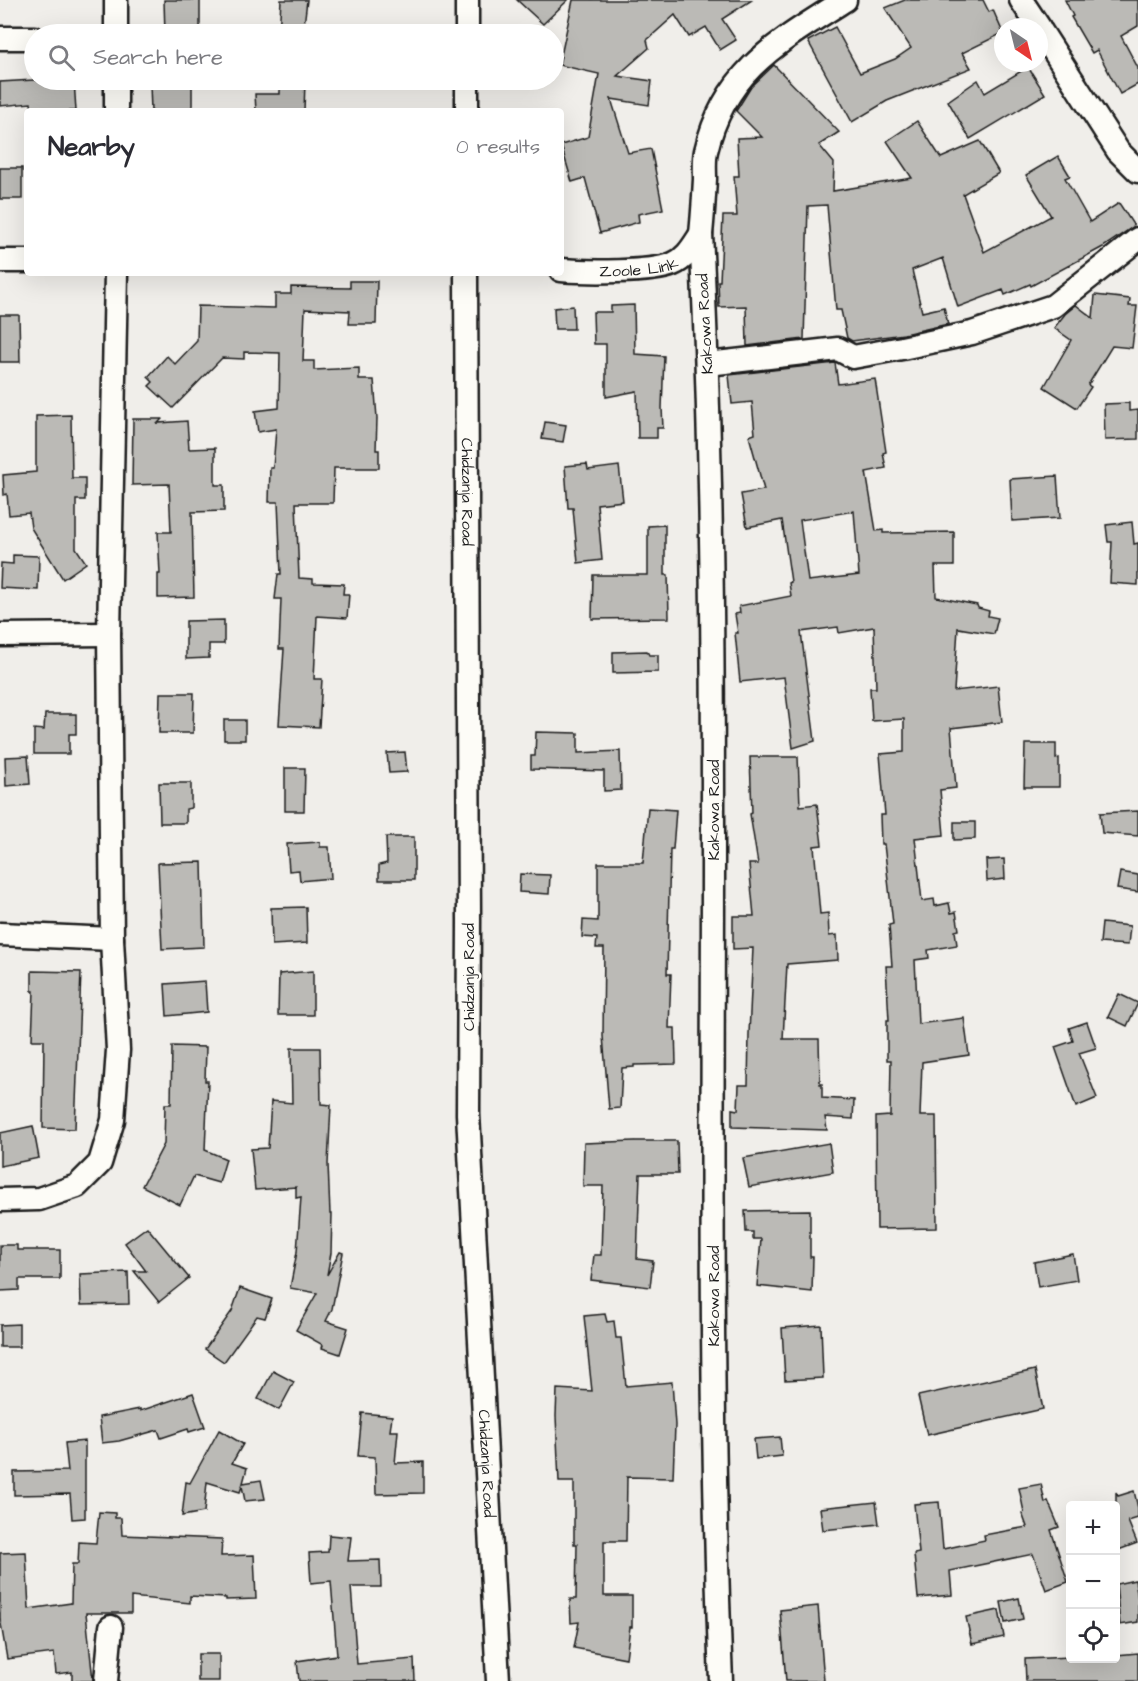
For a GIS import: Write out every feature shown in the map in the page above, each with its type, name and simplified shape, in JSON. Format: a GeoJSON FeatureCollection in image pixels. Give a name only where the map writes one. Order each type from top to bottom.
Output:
{"type":"FeatureCollection","features":[{"type":"Feature","properties":{"kind":"street"},"geometry":{"type":"LineString","coordinates":[[116,0],[116,24]]}},
{"type":"Feature","properties":{"kind":"street"},"geometry":{"type":"LineString","coordinates":[[467,0],[467,24]]}},
{"type":"Feature","properties":{"kind":"street","name":"Kakowa Road"},"geometry":{"type":"LineString","coordinates":[[721,1681],[716,1539],[715,772],[708,364],[701,234],[704,214],[705,153],[722,104],[755,62],[790,34],[844,0]]}},
{"type":"Feature","properties":{"kind":"street"},"geometry":{"type":"LineString","coordinates":[[1021,0],[1033,18]]}},
{"type":"Feature","properties":{"kind":"street"},"geometry":{"type":"LineString","coordinates":[[0,38],[24,38]]}},
{"type":"Feature","properties":{"kind":"street"},"geometry":{"type":"LineString","coordinates":[[1048,41],[1118,151],[1138,171]]}},
{"type":"Feature","properties":{"kind":"street"},"geometry":{"type":"LineString","coordinates":[[116,90],[116,108]]}},
{"type":"Feature","properties":{"kind":"street"},"geometry":{"type":"LineString","coordinates":[[467,90],[467,108]]}},
{"type":"Feature","properties":{"kind":"street","name":"Zoole Link"},"geometry":{"type":"LineString","coordinates":[[564,270],[651,269],[673,264],[690,253],[701,234]]}},
{"type":"Feature","properties":{"kind":"street"},"geometry":{"type":"LineString","coordinates":[[708,364],[838,350],[853,357],[972,333],[1053,306],[1138,239]]}},
{"type":"Feature","properties":{"kind":"street"},"geometry":{"type":"LineString","coordinates":[[0,261],[24,261]]}},
{"type":"Feature","properties":{"kind":"street"},"geometry":{"type":"LineString","coordinates":[[0,1200],[39,1199],[77,1186],[100,1163],[113,1120],[118,1050],[112,939],[109,634],[116,276]]}},
{"type":"Feature","properties":{"kind":"street","name":"Chidzanja Road"},"geometry":{"type":"LineString","coordinates":[[466,276],[468,1114],[498,1681]]}},
{"type":"Feature","properties":{"kind":"street"},"geometry":{"type":"LineString","coordinates":[[0,635],[109,634]]}},
{"type":"Feature","properties":{"kind":"street"},"geometry":{"type":"LineString","coordinates":[[0,934],[112,939]]}},
{"type":"Feature","properties":{"kind":"street"},"geometry":{"type":"LineString","coordinates":[[106,1681],[111,1627]]}},
{"type":"Feature","properties":{"kind":"building"},"geometry":{"type":"Polygon","coordinates":[[[164,0],[200,0],[200,24],[165,24],[164,0]]]}},
{"type":"Feature","properties":{"kind":"building"},"geometry":{"type":"Polygon","coordinates":[[[281,0],[307,0],[304,24],[280,24],[281,0]]]}},
{"type":"Feature","properties":{"kind":"building"},"geometry":{"type":"Polygon","coordinates":[[[517,0],[568,0],[543,24],[517,0]]]}},
{"type":"Feature","properties":{"kind":"building"},"geometry":{"type":"Polygon","coordinates":[[[573,0],[752,0],[722,19],[736,40],[720,50],[706,27],[689,37],[675,15],[647,40],[649,48],[617,76],[652,81],[649,105],[611,99],[628,153],[651,149],[663,209],[638,214],[639,222],[600,233],[585,178],[572,182],[564,155],[564,144],[588,137],[599,74],[564,66],[564,42],[573,0]]]}},
{"type":"Feature","properties":{"kind":"building"},"geometry":{"type":"Polygon","coordinates":[[[905,0],[983,0],[989,12],[993,10],[996,18],[994,18],[994,37],[962,53],[971,68],[887,101],[852,122],[808,41],[835,27],[860,73],[895,59],[911,48],[885,8],[905,0]]]}},
{"type":"Feature","properties":{"kind":"building"},"geometry":{"type":"Polygon","coordinates":[[[1065,0],[1138,0],[1138,26],[1121,36],[1138,68],[1138,84],[1120,94],[1097,50],[1092,53],[1071,17],[1073,16],[1065,0]]]}},
{"type":"Feature","properties":{"kind":"building"},"geometry":{"type":"Polygon","coordinates":[[[774,65],[839,132],[819,145],[834,163],[833,191],[912,178],[887,141],[917,121],[941,158],[980,141],[999,173],[963,194],[984,252],[1051,216],[1026,175],[1058,156],[1070,176],[1065,178],[1090,222],[1119,203],[1134,226],[1103,247],[1031,286],[1030,284],[1005,295],[1003,290],[958,307],[943,258],[912,270],[922,312],[944,307],[948,324],[904,334],[852,341],[847,338],[841,310],[836,310],[827,205],[808,206],[804,339],[747,346],[746,306],[719,307],[718,281],[720,281],[723,216],[737,216],[734,176],[739,176],[737,138],[762,137],[736,111],[751,87],[774,65]]]}},
{"type":"Feature","properties":{"kind":"building"},"geometry":{"type":"Polygon","coordinates":[[[1020,72],[1031,72],[1045,94],[970,139],[948,101],[978,80],[985,93],[1020,72]]]}},
{"type":"Feature","properties":{"kind":"building"},"geometry":{"type":"Polygon","coordinates":[[[24,81],[24,90],[75,90],[76,108],[32,108],[31,103],[0,106],[0,82],[24,81]]]}},
{"type":"Feature","properties":{"kind":"building"},"geometry":{"type":"Polygon","coordinates":[[[150,90],[192,90],[192,108],[151,108],[150,90]]]}},
{"type":"Feature","properties":{"kind":"building"},"geometry":{"type":"Polygon","coordinates":[[[280,90],[305,90],[304,108],[256,108],[255,94],[280,94],[280,90]]]}},
{"type":"Feature","properties":{"kind":"building"},"geometry":{"type":"Polygon","coordinates":[[[0,168],[22,168],[22,199],[0,199],[0,168]]]}},
{"type":"Feature","properties":{"kind":"building"},"geometry":{"type":"Polygon","coordinates":[[[350,281],[377,281],[376,324],[349,324],[350,311],[305,309],[303,361],[314,361],[314,370],[359,368],[359,380],[374,380],[377,418],[376,450],[379,450],[379,468],[334,468],[333,503],[296,503],[299,578],[313,579],[313,583],[344,584],[343,594],[349,594],[347,618],[317,616],[314,679],[322,679],[319,727],[279,725],[284,649],[279,649],[281,599],[275,599],[278,574],[281,574],[278,502],[269,502],[270,468],[273,468],[276,429],[258,432],[255,411],[279,408],[280,353],[244,352],[244,359],[222,358],[173,408],[149,386],[153,382],[148,377],[167,356],[175,364],[197,341],[198,306],[275,308],[275,294],[291,294],[291,287],[350,288],[350,281]]]}},
{"type":"Feature","properties":{"kind":"building"},"geometry":{"type":"Polygon","coordinates":[[[1095,295],[1130,299],[1129,306],[1137,306],[1132,348],[1112,346],[1088,385],[1091,387],[1077,408],[1044,387],[1071,340],[1054,328],[1076,305],[1093,318],[1095,295]]]}},
{"type":"Feature","properties":{"kind":"building"},"geometry":{"type":"Polygon","coordinates":[[[634,305],[635,354],[664,356],[663,428],[657,428],[657,438],[638,438],[637,391],[606,397],[606,344],[594,344],[593,312],[611,312],[611,306],[634,305]]]}},
{"type":"Feature","properties":{"kind":"building"},"geometry":{"type":"Polygon","coordinates":[[[573,306],[574,329],[555,329],[554,308],[573,306]]]}},
{"type":"Feature","properties":{"kind":"building"},"geometry":{"type":"Polygon","coordinates":[[[0,315],[19,315],[20,362],[0,362],[0,315]]]}},
{"type":"Feature","properties":{"kind":"building"},"geometry":{"type":"Polygon","coordinates":[[[835,363],[838,384],[875,379],[886,452],[883,453],[886,468],[866,472],[876,531],[883,530],[883,533],[954,532],[954,566],[935,566],[936,597],[977,605],[978,608],[989,611],[988,616],[998,618],[994,634],[958,628],[954,691],[998,686],[1002,722],[951,728],[956,788],[940,790],[944,835],[915,838],[922,901],[934,899],[935,906],[949,903],[951,913],[956,912],[959,930],[955,931],[957,945],[928,950],[929,958],[915,960],[918,1024],[964,1018],[969,1055],[922,1062],[920,1116],[936,1116],[937,1228],[877,1229],[876,1117],[890,1116],[891,1060],[887,1060],[887,1020],[889,1020],[886,966],[892,966],[889,925],[893,924],[884,844],[881,844],[880,815],[885,815],[880,754],[904,752],[904,719],[872,721],[870,688],[876,688],[874,627],[839,633],[838,627],[801,632],[815,741],[793,748],[784,677],[740,682],[735,633],[738,633],[735,614],[740,613],[739,606],[791,596],[789,583],[791,582],[782,520],[747,527],[741,494],[764,490],[749,436],[755,434],[752,402],[732,404],[729,375],[835,363]],[[854,511],[800,520],[808,581],[859,575],[854,511]]]}},
{"type":"Feature","properties":{"kind":"building"},"geometry":{"type":"Polygon","coordinates":[[[1129,403],[1129,411],[1138,410],[1138,439],[1105,440],[1104,404],[1129,403]]]}},
{"type":"Feature","properties":{"kind":"building"},"geometry":{"type":"Polygon","coordinates":[[[71,415],[72,478],[85,478],[85,500],[76,500],[76,548],[86,563],[63,579],[31,528],[29,513],[9,515],[7,494],[4,495],[3,475],[36,472],[36,416],[71,415]]]}},
{"type":"Feature","properties":{"kind":"building"},"geometry":{"type":"Polygon","coordinates":[[[133,419],[162,419],[158,423],[187,421],[189,449],[215,448],[215,485],[224,485],[224,511],[192,512],[194,597],[158,598],[158,574],[160,574],[158,532],[171,532],[169,484],[132,485],[133,419]]]}},
{"type":"Feature","properties":{"kind":"building"},"geometry":{"type":"Polygon","coordinates":[[[545,422],[566,425],[563,442],[542,439],[545,422]]]}},
{"type":"Feature","properties":{"kind":"building"},"geometry":{"type":"Polygon","coordinates":[[[587,464],[588,470],[619,466],[623,501],[597,504],[602,560],[578,563],[573,508],[568,508],[565,466],[587,464]]]}},
{"type":"Feature","properties":{"kind":"building"},"geometry":{"type":"Polygon","coordinates":[[[1057,476],[1060,518],[1012,521],[1010,479],[1057,476]]]}},
{"type":"Feature","properties":{"kind":"building"},"geometry":{"type":"Polygon","coordinates":[[[1132,522],[1134,544],[1138,543],[1138,585],[1110,583],[1112,542],[1108,542],[1106,525],[1132,522]]]}},
{"type":"Feature","properties":{"kind":"building"},"geometry":{"type":"Polygon","coordinates":[[[665,525],[665,575],[668,575],[669,618],[592,619],[593,575],[648,575],[648,526],[665,525]]]}},
{"type":"Feature","properties":{"kind":"building"},"geometry":{"type":"Polygon","coordinates":[[[13,555],[39,556],[38,590],[0,588],[1,563],[13,564],[13,555]]]}},
{"type":"Feature","properties":{"kind":"building"},"geometry":{"type":"Polygon","coordinates":[[[224,620],[224,644],[209,644],[209,658],[186,659],[186,621],[224,620]]]}},
{"type":"Feature","properties":{"kind":"building"},"geometry":{"type":"Polygon","coordinates":[[[647,651],[649,655],[658,655],[658,672],[613,673],[613,652],[647,651]]]}},
{"type":"Feature","properties":{"kind":"building"},"geometry":{"type":"Polygon","coordinates":[[[160,693],[194,693],[193,733],[159,733],[160,693]]]}},
{"type":"Feature","properties":{"kind":"building"},"geometry":{"type":"Polygon","coordinates":[[[45,714],[76,714],[76,734],[69,734],[69,754],[34,754],[34,729],[44,730],[45,714]]]}},
{"type":"Feature","properties":{"kind":"building"},"geometry":{"type":"Polygon","coordinates":[[[224,720],[245,720],[245,740],[224,740],[224,720]]]}},
{"type":"Feature","properties":{"kind":"building"},"geometry":{"type":"Polygon","coordinates":[[[536,732],[578,733],[578,753],[620,751],[621,790],[604,791],[604,771],[531,769],[531,756],[535,756],[536,732]]]}},
{"type":"Feature","properties":{"kind":"building"},"geometry":{"type":"Polygon","coordinates":[[[1025,744],[1056,744],[1056,759],[1059,758],[1059,787],[1024,787],[1025,744]]]}},
{"type":"Feature","properties":{"kind":"building"},"geometry":{"type":"Polygon","coordinates":[[[405,752],[407,772],[389,773],[387,753],[405,752]]]}},
{"type":"Feature","properties":{"kind":"building"},"geometry":{"type":"Polygon","coordinates":[[[28,756],[30,784],[6,786],[5,757],[28,756]]]}},
{"type":"Feature","properties":{"kind":"building"},"geometry":{"type":"Polygon","coordinates":[[[750,757],[798,757],[800,806],[817,804],[822,845],[814,846],[820,914],[828,913],[829,936],[837,935],[838,960],[787,964],[783,1039],[819,1039],[822,1098],[854,1100],[853,1119],[825,1117],[827,1130],[732,1127],[732,1109],[738,1110],[739,1085],[748,1085],[753,948],[733,949],[733,916],[754,916],[749,864],[758,864],[750,814],[752,813],[750,757]]]}},
{"type":"Feature","properties":{"kind":"building"},"geometry":{"type":"Polygon","coordinates":[[[285,768],[305,768],[304,811],[285,811],[285,768]]]}},
{"type":"Feature","properties":{"kind":"building"},"geometry":{"type":"Polygon","coordinates":[[[159,783],[191,783],[191,808],[186,809],[186,823],[160,823],[159,783]]]}},
{"type":"Feature","properties":{"kind":"building"},"geometry":{"type":"Polygon","coordinates":[[[648,808],[676,810],[673,849],[670,849],[667,974],[671,974],[669,1028],[675,1028],[676,1064],[634,1065],[634,1067],[622,1068],[620,1108],[609,1109],[603,1036],[604,948],[596,948],[597,938],[582,937],[583,920],[598,921],[598,863],[643,863],[648,808]]]}},
{"type":"Feature","properties":{"kind":"building"},"geometry":{"type":"Polygon","coordinates":[[[1138,811],[1138,836],[1102,833],[1100,813],[1138,811]]]}},
{"type":"Feature","properties":{"kind":"building"},"geometry":{"type":"Polygon","coordinates":[[[954,822],[975,822],[975,839],[954,840],[954,822]]]}},
{"type":"Feature","properties":{"kind":"building"},"geometry":{"type":"Polygon","coordinates":[[[386,837],[414,837],[414,880],[379,880],[379,865],[387,863],[386,837]]]}},
{"type":"Feature","properties":{"kind":"building"},"geometry":{"type":"Polygon","coordinates":[[[320,842],[320,847],[329,847],[331,878],[300,881],[299,870],[289,871],[287,844],[320,842]]]}},
{"type":"Feature","properties":{"kind":"building"},"geometry":{"type":"Polygon","coordinates":[[[1004,859],[1005,879],[987,881],[986,860],[1004,859]]]}},
{"type":"Feature","properties":{"kind":"building"},"geometry":{"type":"Polygon","coordinates":[[[202,862],[204,947],[162,949],[158,863],[202,862]]]}},
{"type":"Feature","properties":{"kind":"building"},"geometry":{"type":"Polygon","coordinates":[[[1120,872],[1138,875],[1138,892],[1117,889],[1120,872]]]}},
{"type":"Feature","properties":{"kind":"building"},"geometry":{"type":"Polygon","coordinates":[[[520,874],[550,875],[549,894],[519,892],[520,874]]]}},
{"type":"Feature","properties":{"kind":"building"},"geometry":{"type":"Polygon","coordinates":[[[306,907],[307,943],[272,945],[271,908],[306,907]]]}},
{"type":"Feature","properties":{"kind":"building"},"geometry":{"type":"Polygon","coordinates":[[[1102,923],[1130,926],[1128,945],[1100,943],[1102,923]]]}},
{"type":"Feature","properties":{"kind":"building"},"geometry":{"type":"Polygon","coordinates":[[[32,971],[81,972],[75,1129],[43,1128],[44,1040],[32,1040],[34,991],[32,991],[32,971]]]}},
{"type":"Feature","properties":{"kind":"building"},"geometry":{"type":"Polygon","coordinates":[[[313,971],[313,1015],[278,1015],[279,974],[313,971]]]}},
{"type":"Feature","properties":{"kind":"building"},"geometry":{"type":"Polygon","coordinates":[[[205,981],[207,1012],[167,1016],[165,984],[205,981]]]}},
{"type":"Feature","properties":{"kind":"building"},"geometry":{"type":"Polygon","coordinates":[[[1119,994],[1138,1003],[1127,1026],[1108,1017],[1119,994]]]}},
{"type":"Feature","properties":{"kind":"building"},"geometry":{"type":"Polygon","coordinates":[[[1087,1022],[1096,1048],[1079,1053],[1097,1098],[1076,1107],[1055,1047],[1073,1041],[1069,1028],[1087,1022]]]}},
{"type":"Feature","properties":{"kind":"building"},"geometry":{"type":"Polygon","coordinates":[[[172,1046],[206,1047],[205,1081],[208,1081],[205,1150],[226,1159],[219,1183],[194,1176],[180,1205],[142,1186],[164,1144],[165,1104],[171,1104],[172,1046]]]}},
{"type":"Feature","properties":{"kind":"building"},"geometry":{"type":"Polygon","coordinates":[[[291,1048],[320,1048],[321,1104],[331,1105],[328,1164],[330,1214],[332,1214],[331,1253],[327,1275],[340,1252],[343,1253],[332,1309],[326,1321],[348,1328],[340,1354],[322,1348],[323,1345],[296,1330],[317,1293],[290,1288],[297,1252],[301,1197],[296,1198],[296,1187],[255,1190],[251,1149],[268,1148],[271,1101],[292,1103],[291,1048]]]}},
{"type":"Feature","properties":{"kind":"building"},"geometry":{"type":"Polygon","coordinates":[[[33,1126],[39,1158],[0,1166],[0,1133],[33,1126]]]}},
{"type":"Feature","properties":{"kind":"building"},"geometry":{"type":"Polygon","coordinates":[[[677,1141],[678,1174],[640,1174],[637,1259],[653,1261],[650,1287],[591,1280],[594,1255],[601,1255],[603,1186],[583,1186],[584,1143],[677,1141]]]}},
{"type":"Feature","properties":{"kind":"building"},"geometry":{"type":"Polygon","coordinates":[[[829,1143],[833,1172],[749,1187],[743,1158],[829,1143]]]}},
{"type":"Feature","properties":{"kind":"building"},"geometry":{"type":"Polygon","coordinates":[[[810,1210],[810,1257],[813,1257],[812,1292],[757,1286],[761,1239],[753,1239],[753,1232],[746,1232],[745,1211],[810,1210]]]}},
{"type":"Feature","properties":{"kind":"building"},"geometry":{"type":"Polygon","coordinates":[[[147,1227],[189,1278],[159,1302],[134,1271],[146,1271],[125,1243],[147,1227]]]}},
{"type":"Feature","properties":{"kind":"building"},"geometry":{"type":"Polygon","coordinates":[[[0,1245],[17,1245],[17,1250],[60,1250],[60,1279],[19,1279],[19,1290],[0,1291],[0,1245]]]}},
{"type":"Feature","properties":{"kind":"building"},"geometry":{"type":"Polygon","coordinates":[[[1073,1254],[1077,1280],[1038,1287],[1034,1262],[1073,1254]]]}},
{"type":"Feature","properties":{"kind":"building"},"geometry":{"type":"Polygon","coordinates":[[[128,1272],[129,1304],[81,1305],[80,1274],[128,1272]]]}},
{"type":"Feature","properties":{"kind":"building"},"geometry":{"type":"Polygon","coordinates":[[[240,1288],[272,1299],[265,1318],[257,1316],[224,1362],[205,1349],[232,1311],[240,1288]]]}},
{"type":"Feature","properties":{"kind":"building"},"geometry":{"type":"Polygon","coordinates":[[[605,1314],[607,1322],[614,1321],[616,1338],[621,1338],[626,1386],[672,1382],[675,1425],[673,1478],[627,1477],[626,1541],[604,1541],[604,1596],[632,1596],[632,1627],[630,1627],[626,1658],[574,1648],[579,1622],[571,1623],[570,1599],[576,1599],[577,1544],[574,1544],[574,1482],[559,1482],[557,1389],[592,1391],[584,1316],[605,1314]]]}},
{"type":"Feature","properties":{"kind":"building"},"geometry":{"type":"Polygon","coordinates":[[[19,1324],[19,1347],[0,1347],[0,1325],[19,1324]]]}},
{"type":"Feature","properties":{"kind":"building"},"geometry":{"type":"Polygon","coordinates":[[[821,1325],[823,1378],[785,1380],[782,1328],[821,1325]]]}},
{"type":"Feature","properties":{"kind":"building"},"geometry":{"type":"Polygon","coordinates":[[[1035,1370],[1043,1409],[927,1435],[918,1396],[1035,1370]]]}},
{"type":"Feature","properties":{"kind":"building"},"geometry":{"type":"Polygon","coordinates":[[[273,1371],[294,1382],[279,1410],[258,1399],[273,1371]]]}},
{"type":"Feature","properties":{"kind":"building"},"geometry":{"type":"Polygon","coordinates":[[[193,1393],[205,1427],[189,1432],[188,1429],[161,1438],[158,1430],[119,1441],[102,1443],[99,1417],[140,1409],[140,1411],[193,1393]]]}},
{"type":"Feature","properties":{"kind":"building"},"geometry":{"type":"Polygon","coordinates":[[[362,1413],[392,1416],[390,1431],[398,1431],[395,1463],[423,1462],[423,1493],[376,1494],[375,1457],[358,1456],[362,1413]]]}},
{"type":"Feature","properties":{"kind":"building"},"geometry":{"type":"Polygon","coordinates":[[[219,1430],[243,1444],[232,1463],[247,1468],[243,1483],[261,1480],[265,1499],[245,1501],[242,1486],[240,1492],[207,1482],[204,1512],[182,1516],[186,1482],[190,1483],[219,1430]]]}},
{"type":"Feature","properties":{"kind":"building"},"geometry":{"type":"Polygon","coordinates":[[[780,1437],[782,1456],[756,1459],[754,1439],[780,1437]]]}},
{"type":"Feature","properties":{"kind":"building"},"geometry":{"type":"Polygon","coordinates":[[[85,1441],[85,1518],[72,1519],[70,1494],[14,1495],[14,1472],[68,1471],[65,1443],[85,1441]]]}},
{"type":"Feature","properties":{"kind":"building"},"geometry":{"type":"Polygon","coordinates":[[[1041,1484],[1045,1503],[1048,1501],[1059,1527],[1051,1530],[1066,1576],[1066,1583],[1046,1590],[1033,1554],[950,1571],[952,1595],[918,1598],[914,1554],[919,1553],[914,1504],[939,1502],[943,1549],[985,1540],[984,1535],[1027,1527],[1022,1513],[1024,1512],[1019,1488],[1041,1484]]]}},
{"type":"Feature","properties":{"kind":"building"},"geometry":{"type":"Polygon","coordinates":[[[1134,1491],[1138,1508],[1138,1518],[1128,1521],[1137,1543],[1120,1549],[1120,1501],[1116,1501],[1116,1492],[1118,1496],[1134,1491]]]}},
{"type":"Feature","properties":{"kind":"building"},"geometry":{"type":"Polygon","coordinates":[[[876,1502],[879,1524],[823,1530],[820,1508],[876,1502]]]}},
{"type":"Feature","properties":{"kind":"building"},"geometry":{"type":"Polygon","coordinates":[[[99,1512],[115,1513],[115,1518],[121,1518],[122,1535],[222,1539],[221,1556],[254,1555],[256,1599],[226,1600],[226,1598],[190,1596],[190,1603],[131,1597],[131,1613],[86,1613],[93,1681],[72,1681],[72,1672],[56,1674],[54,1653],[7,1659],[0,1618],[0,1553],[26,1552],[29,1609],[71,1603],[72,1564],[78,1564],[79,1542],[96,1543],[99,1512]]]}},
{"type":"Feature","properties":{"kind":"building"},"geometry":{"type":"Polygon","coordinates":[[[329,1535],[351,1537],[348,1561],[380,1560],[381,1587],[351,1587],[357,1664],[414,1659],[415,1681],[299,1681],[297,1661],[337,1655],[331,1581],[311,1583],[309,1553],[328,1552],[329,1535]]]}},
{"type":"Feature","properties":{"kind":"building"},"geometry":{"type":"Polygon","coordinates":[[[1135,1580],[1138,1622],[1120,1625],[1120,1583],[1135,1580]]]}},
{"type":"Feature","properties":{"kind":"building"},"geometry":{"type":"Polygon","coordinates":[[[1019,1598],[1023,1619],[1005,1623],[1001,1602],[1019,1598]]]}},
{"type":"Feature","properties":{"kind":"building"},"geometry":{"type":"Polygon","coordinates":[[[818,1606],[824,1681],[786,1681],[780,1610],[818,1606]]]}},
{"type":"Feature","properties":{"kind":"building"},"geometry":{"type":"Polygon","coordinates":[[[999,1610],[1004,1637],[972,1644],[966,1617],[999,1610]]]}},
{"type":"Feature","properties":{"kind":"building"},"geometry":{"type":"Polygon","coordinates":[[[1138,1653],[1138,1681],[1026,1681],[1025,1659],[1066,1657],[1066,1663],[1120,1663],[1120,1655],[1138,1653]]]}},
{"type":"Feature","properties":{"kind":"building"},"geometry":{"type":"Polygon","coordinates":[[[198,1654],[219,1654],[219,1681],[198,1681],[198,1654]]]}}]}
